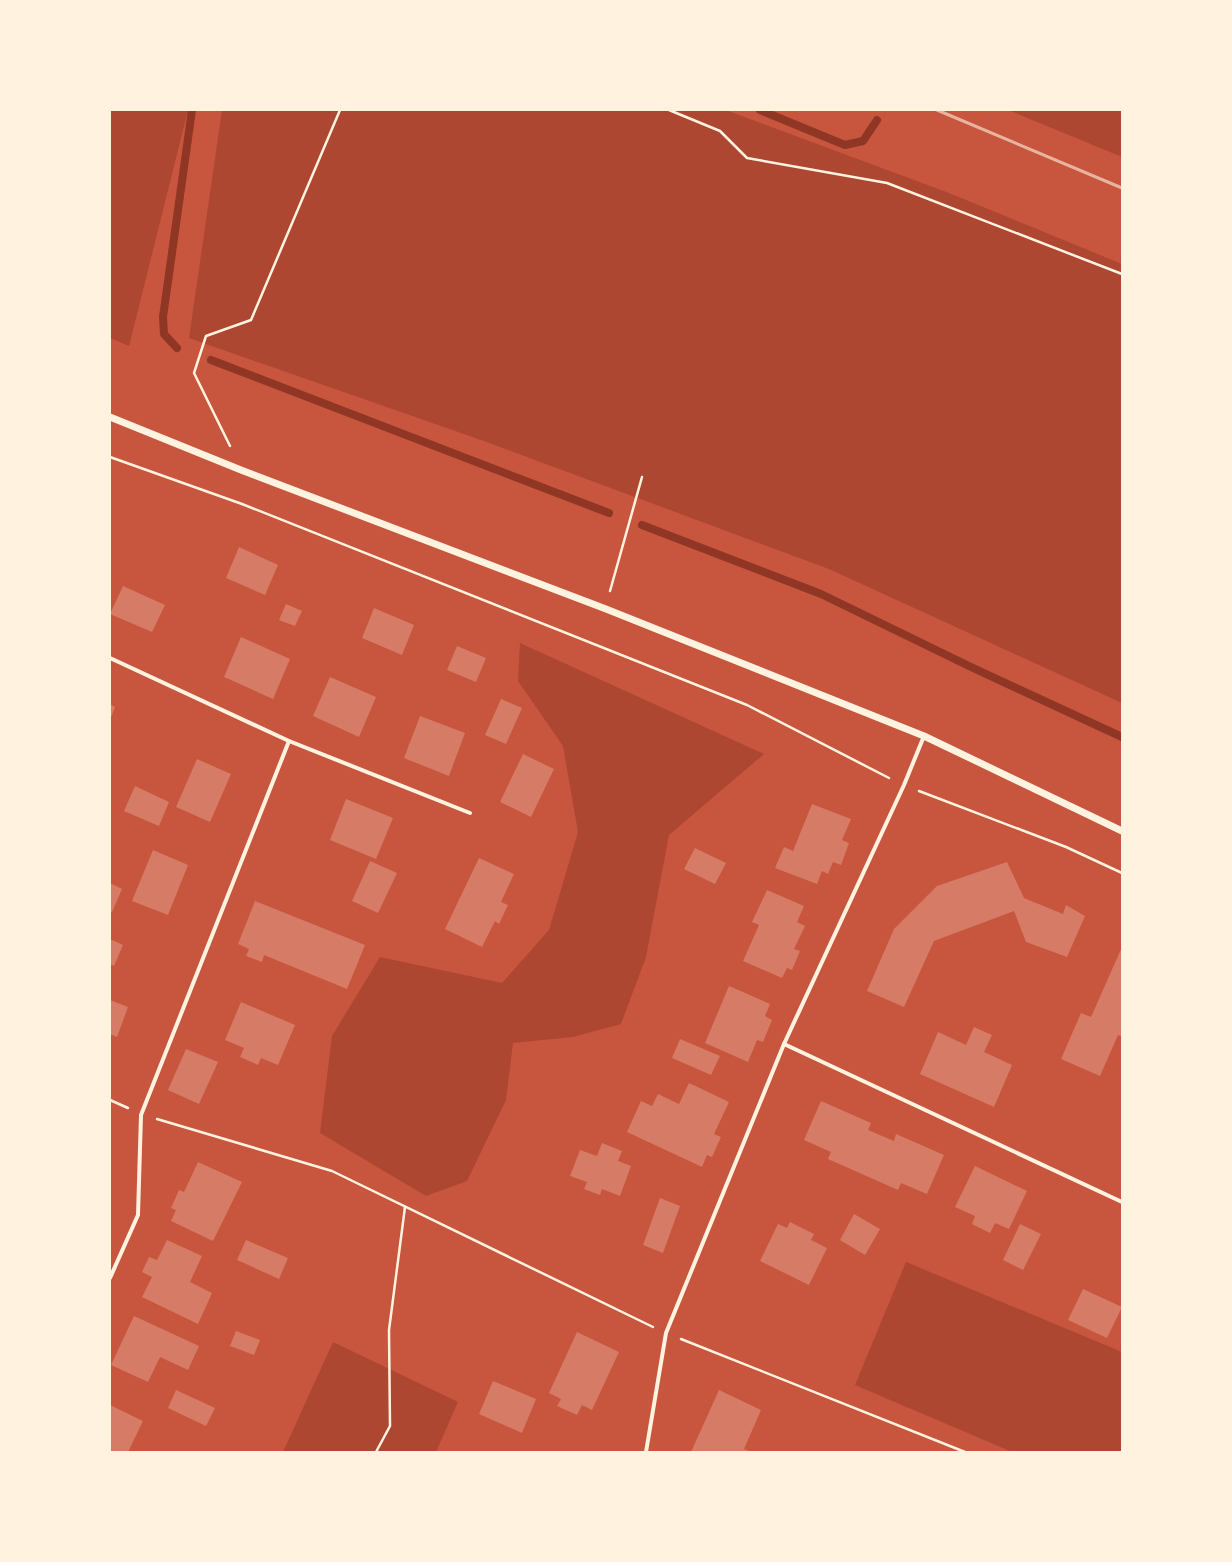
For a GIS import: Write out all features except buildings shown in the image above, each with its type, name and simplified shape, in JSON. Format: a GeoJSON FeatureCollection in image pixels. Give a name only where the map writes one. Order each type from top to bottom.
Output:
{"type":"FeatureCollection","features":[{"type":"Feature","properties":{"kind":"street"},"geometry":{"type":"LineString","coordinates":[[110,417],[241,470],[606,609],[924,736],[1122,831]]}},
{"type":"Feature","properties":{"kind":"street"},"geometry":{"type":"LineString","coordinates":[[110,658],[289,741],[470,813]]}},
{"type":"Feature","properties":{"kind":"street"},"geometry":{"type":"LineString","coordinates":[[646,1452],[666,1333],[784,1044],[904,785],[924,736]]}},
{"type":"Feature","properties":{"kind":"street"},"geometry":{"type":"LineString","coordinates":[[110,1278],[138,1215],[141,1115],[289,741]]}},
{"type":"Feature","properties":{"kind":"street"},"geometry":{"type":"LineString","coordinates":[[784,1044],[1122,1202]]}},
{"type":"Feature","properties":{"kind":"path"},"geometry":{"type":"LineString","coordinates":[[241,470],[194,373],[206,336],[251,320],[340,110]]}},
{"type":"Feature","properties":{"kind":"path"},"geometry":{"type":"LineString","coordinates":[[669,110],[720,131],[747,158],[887,183],[1122,274]]}},
{"type":"Feature","properties":{"kind":"path"},"geometry":{"type":"LineString","coordinates":[[110,457],[250,507],[747,705],[904,785],[1066,847],[1122,873]]}},
{"type":"Feature","properties":{"kind":"path"},"geometry":{"type":"LineString","coordinates":[[606,609],[642,477]]}},
{"type":"Feature","properties":{"kind":"path"},"geometry":{"type":"LineString","coordinates":[[110,1100],[141,1115],[332,1172],[666,1333],[965,1452]]}},
{"type":"Feature","properties":{"kind":"path"},"geometry":{"type":"LineString","coordinates":[[376,1452],[390,1426],[388,1330],[405,1207]]}},
{"type":"Feature","properties":{"kind":"shaded area"},"geometry":{"type":"Polygon","coordinates":[[[110,110],[188,110],[129,346],[110,338],[110,110]]]}},
{"type":"Feature","properties":{"kind":"shaded area"},"geometry":{"type":"Polygon","coordinates":[[[222,110],[726,110],[949,193],[1122,264],[1122,703],[829,569],[484,441],[189,338],[222,110]]]}},
{"type":"Feature","properties":{"kind":"shaded area"},"geometry":{"type":"Polygon","coordinates":[[[1008,110],[1122,110],[1122,157],[1008,110]]]}},
{"type":"Feature","properties":{"kind":"shaded area"},"geometry":{"type":"Polygon","coordinates":[[[520,643],[764,754],[669,835],[646,957],[621,1024],[573,1037],[513,1043],[506,1100],[467,1181],[426,1196],[320,1133],[332,1036],[380,957],[502,983],[549,930],[578,832],[563,746],[518,681],[520,643]]]}},
{"type":"Feature","properties":{"kind":"shaded area"},"geometry":{"type":"Polygon","coordinates":[[[906,1262],[1122,1352],[1122,1452],[1012,1452],[855,1385],[906,1262]]]}},
{"type":"Feature","properties":{"kind":"shaded area"},"geometry":{"type":"Polygon","coordinates":[[[333,1342],[458,1402],[436,1452],[283,1452],[333,1342]]]}},
{"type":"Feature","properties":{"kind":"waterway"},"geometry":{"type":"LineString","coordinates":[[177,348],[164,334],[163,317],[192,110]]}},
{"type":"Feature","properties":{"kind":"waterway"},"geometry":{"type":"LineString","coordinates":[[760,110],[845,145],[863,141],[877,120]]}},
{"type":"Feature","properties":{"kind":"waterway"},"geometry":{"type":"LineString","coordinates":[[211,360],[609,513]]}},
{"type":"Feature","properties":{"kind":"waterway"},"geometry":{"type":"LineString","coordinates":[[642,525],[821,594],[971,667],[1122,737]]}},
{"type":"Feature","properties":{"kind":"railway"},"geometry":{"type":"LineString","coordinates":[[937,110],[1122,188]]}}]}
